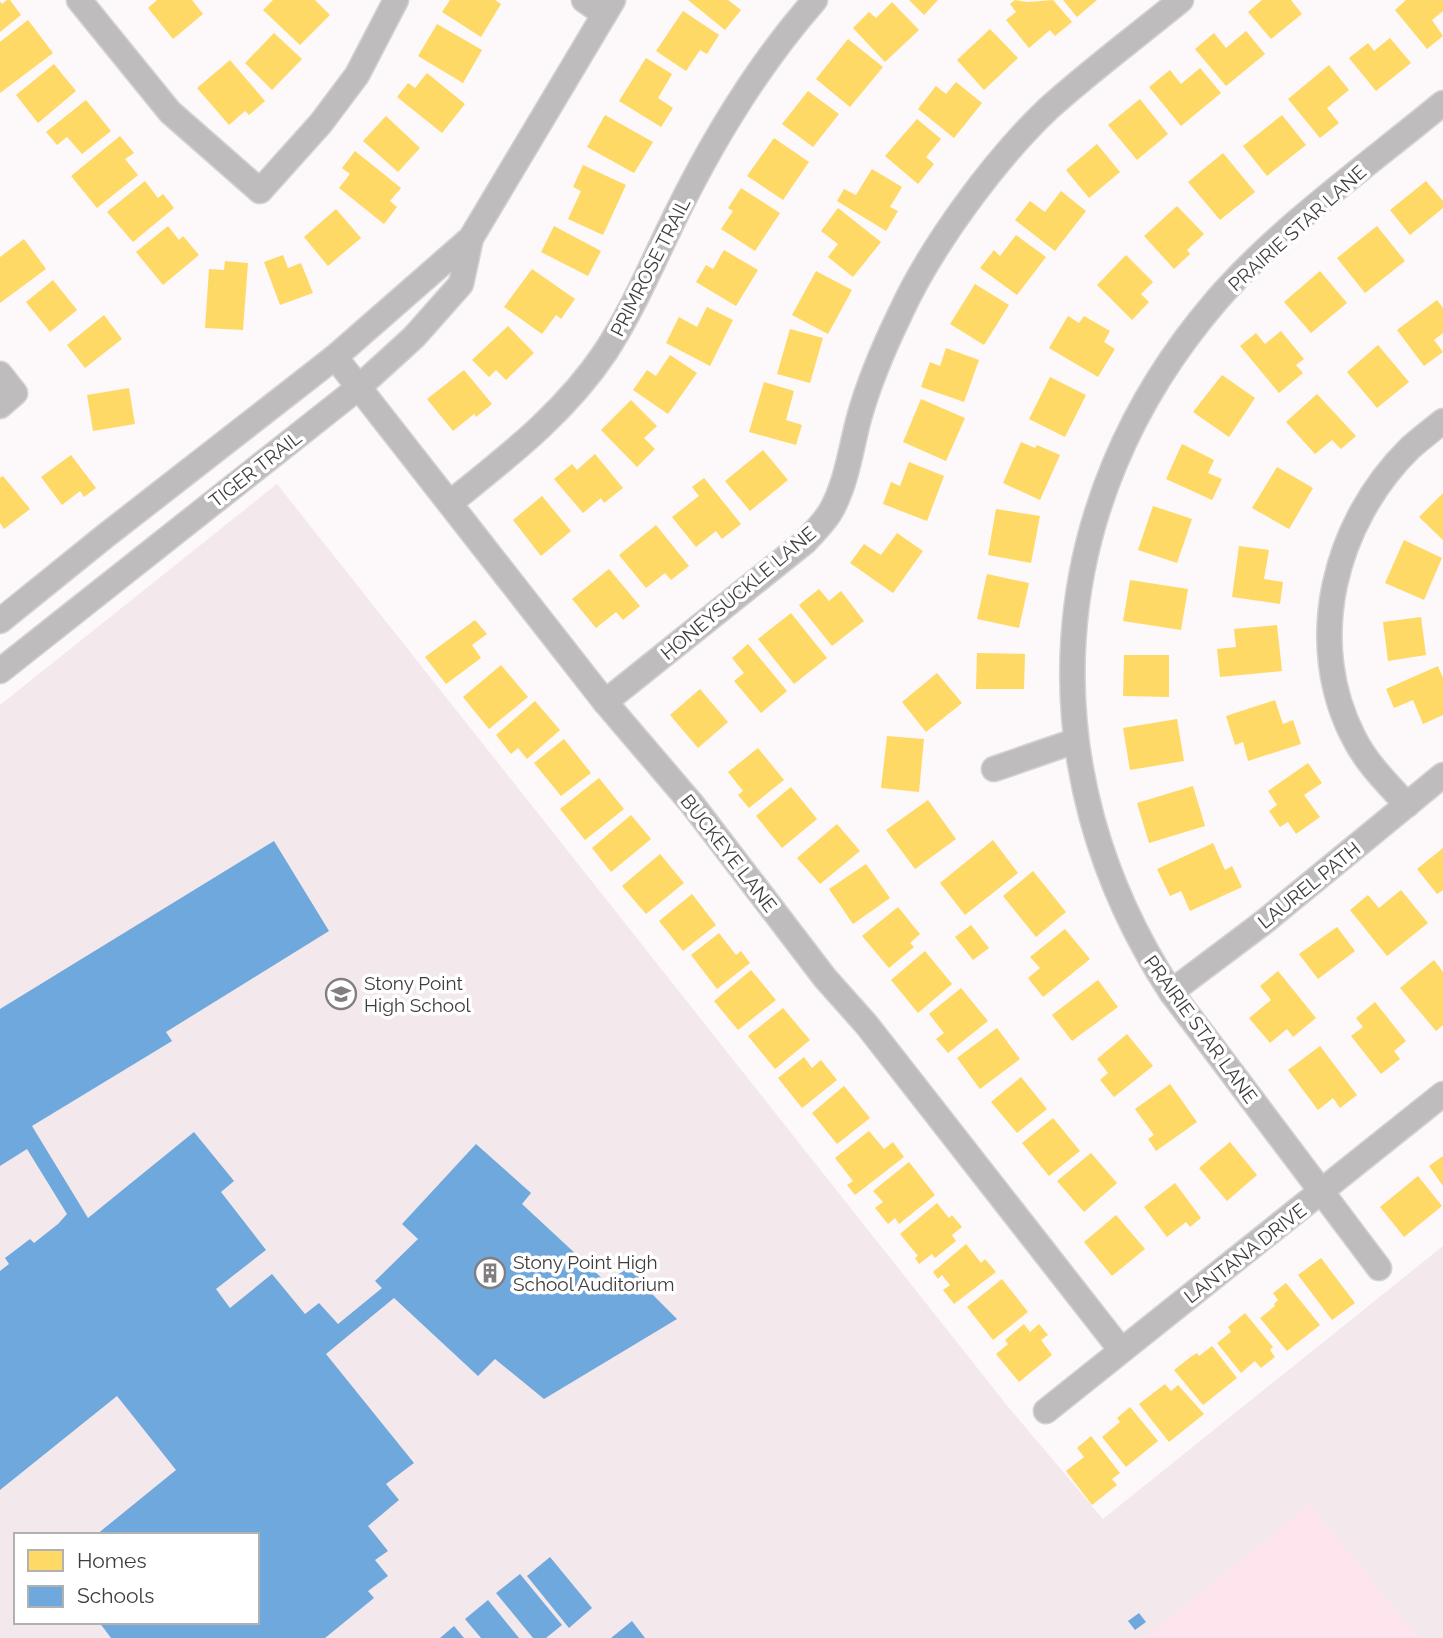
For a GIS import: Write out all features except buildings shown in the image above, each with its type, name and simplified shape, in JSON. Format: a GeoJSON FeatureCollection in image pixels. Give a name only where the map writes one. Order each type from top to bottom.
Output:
{"type":"FeatureCollection","features":[{"type":"Feature","properties":{"kind":"street"},"geometry":{"type":"LineString","coordinates":[[79,0],[170,112],[260,191],[321,123],[357,75],[396,0]]}},
{"type":"Feature","properties":{"kind":"street","name":"PRIMROSE TRAIL"},"geometry":{"type":"LineString","coordinates":[[450,503],[557,412],[605,353],[643,288],[675,218],[728,119],[785,36],[815,0]]}},
{"type":"Feature","properties":{"kind":"street","name":"HONEYSUCKLE LANE"},"geometry":{"type":"LineString","coordinates":[[606,702],[805,542],[823,522],[843,485],[860,416],[896,321],[929,261],[964,209],[1007,153],[1047,110],[1181,0]]}},
{"type":"Feature","properties":{"kind":"street","name":"TIGER TRAIL"},"geometry":{"type":"LineString","coordinates":[[0,671],[358,388],[414,337],[461,284],[471,238],[600,4]]}},
{"type":"Feature","properties":{"kind":"street","name":"PRAIRIE STAR LANE"},"geometry":{"type":"LineString","coordinates":[[1379,1268],[1171,992],[1145,951],[1120,902],[1100,851],[1075,741],[1072,700],[1073,643],[1079,586],[1091,531],[1109,476],[1132,424],[1160,375],[1217,300],[1257,259],[1299,221],[1443,103]]}},
{"type":"Feature","properties":{"kind":"street","name":"TIGER TRAIL"},"geometry":{"type":"LineString","coordinates":[[0,621],[335,357],[471,238]]}},
{"type":"Feature","properties":{"kind":"street","name":"BUCKEYE LANE"},"geometry":{"type":"LineString","coordinates":[[335,357],[606,702],[692,804],[825,978],[866,1024],[1121,1350]]}},
{"type":"Feature","properties":{"kind":"street"},"geometry":{"type":"LineString","coordinates":[[0,374],[15,393],[0,406]]}},
{"type":"Feature","properties":{"kind":"street"},"geometry":{"type":"LineString","coordinates":[[1407,805],[1375,770],[1355,741],[1340,709],[1330,657],[1333,590],[1340,559],[1360,514],[1409,449],[1443,421]]}},
{"type":"Feature","properties":{"kind":"street"},"geometry":{"type":"LineString","coordinates":[[994,769],[1075,741]]}},
{"type":"Feature","properties":{"kind":"street","name":"LAUREL PATH"},"geometry":{"type":"LineString","coordinates":[[1171,992],[1264,922],[1443,775]]}},
{"type":"Feature","properties":{"kind":"street","name":"LANTANA DRIVE"},"geometry":{"type":"LineString","coordinates":[[1046,1411],[1443,1094]]}},
{"type":"Feature","properties":{"kind":"shaded area","name":"Stony Point High School"},"geometry":{"type":"Polygon","coordinates":[[[277,484],[1009,1408],[1103,1519],[1443,1246],[1443,1638],[0,1638],[0,705],[277,484]]]}},
{"type":"Feature","properties":{"kind":"shaded area"},"geometry":{"type":"Polygon","coordinates":[[[1310,1504],[1418,1638],[1146,1637],[1310,1504]]]}},
{"type":"Feature","properties":{"kind":"place","name":"Stony Point High School"},"geometry":{"type":"Point","coordinates":[341,994]}},
{"type":"Feature","properties":{"kind":"place","name":"Stony Point High School Auditorium"},"geometry":{"type":"Point","coordinates":[490,1273]}}]}
